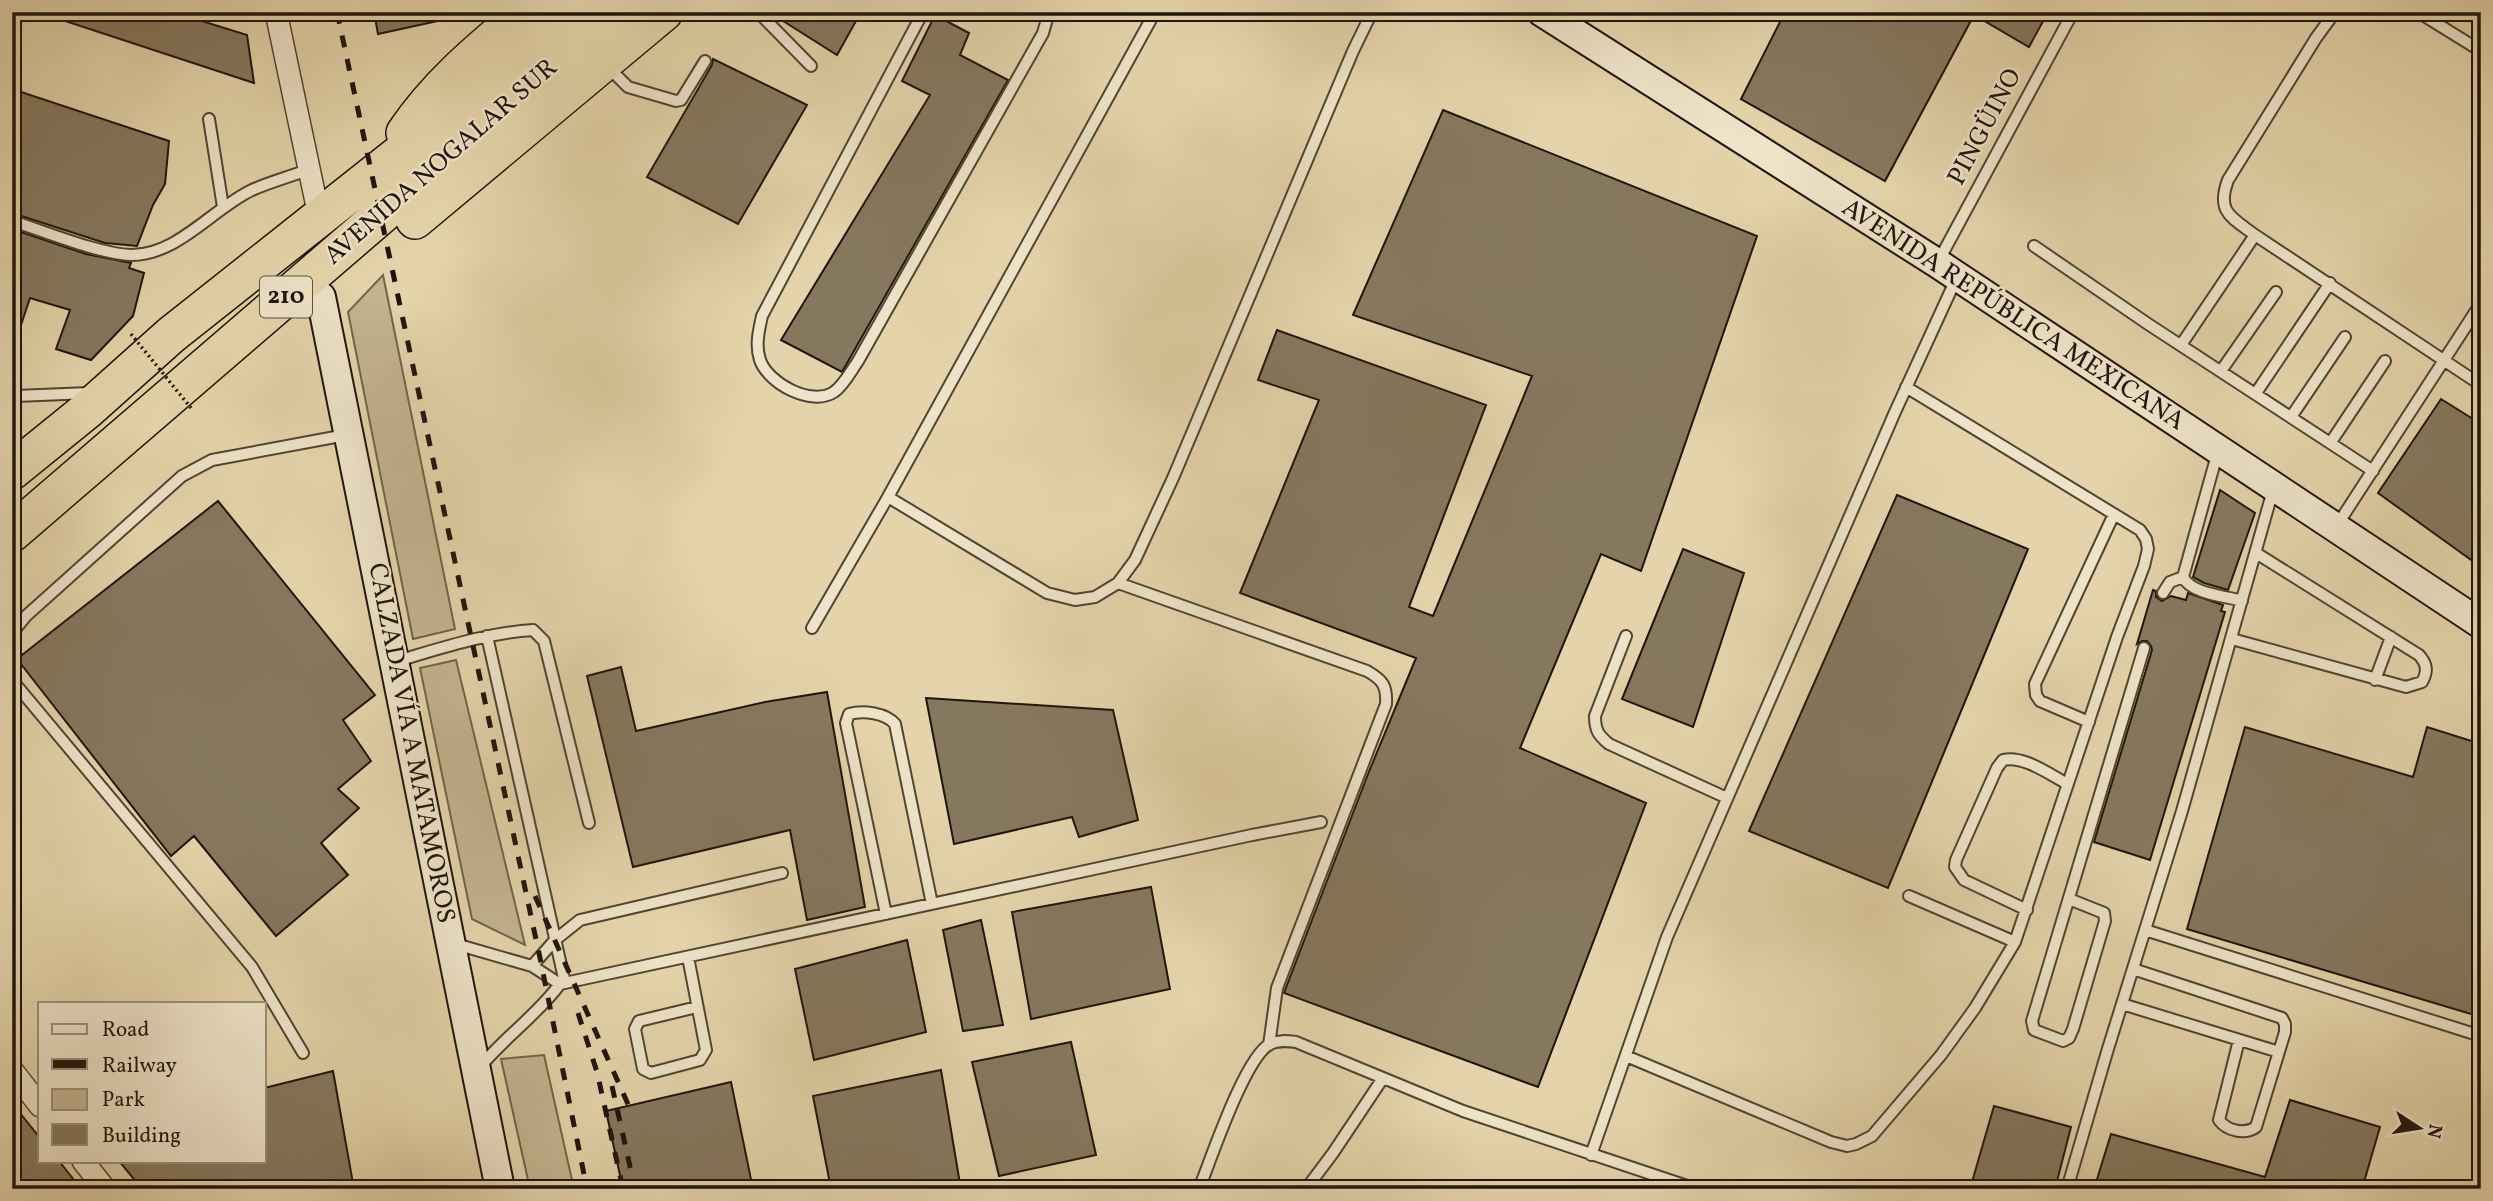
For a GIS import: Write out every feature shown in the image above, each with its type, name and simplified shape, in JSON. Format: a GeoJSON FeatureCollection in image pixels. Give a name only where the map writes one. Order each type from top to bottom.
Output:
{"type":"FeatureCollection","features":[{"type":"Feature","properties":{"kind":"highway","name":"AVENIDA NOGALAR SUR"},"geometry":{"type":"LineString","coordinates":[[12,471],[171,335],[450,114],[549,29],[617,12]]}},
{"type":"Feature","properties":{"kind":"highway"},"geometry":{"type":"LineString","coordinates":[[217,356],[261,341],[280,330],[664,12]]}},
{"type":"Feature","properties":{"kind":"highway","name":"AVENIDA NOGALAR SUR"},"geometry":{"type":"LineString","coordinates":[[12,533],[380,218],[549,29]]}},
{"type":"Feature","properties":{"kind":"street"},"geometry":{"type":"LineString","coordinates":[[276,12],[307,170],[319,216]]}},
{"type":"Feature","properties":{"kind":"street","name":"AVENIDA REPÚBLICA MEXICANA"},"geometry":{"type":"LineString","coordinates":[[1542,12],[1947,270],[2481,624]]}},
{"type":"Feature","properties":{"kind":"street","name":"CALZADA VÍA A MATAMOROS"},"geometry":{"type":"LineString","coordinates":[[321,297],[500,1189]]}},
{"type":"Feature","properties":{"kind":"street"},"geometry":{"type":"LineString","coordinates":[[12,1070],[38,1103]]}},
{"type":"Feature","properties":{"kind":"street"},"geometry":{"type":"LineString","coordinates":[[84,1162],[106,1189]]}},
{"type":"Feature","properties":{"kind":"lane"},"geometry":{"type":"LineString","coordinates":[[758,12],[811,66]]}},
{"type":"Feature","properties":{"kind":"lane"},"geometry":{"type":"LineString","coordinates":[[923,12],[762,316],[757,339],[760,361],[771,375],[804,395],[816,397],[833,392],[858,361],[1043,33],[1049,12]]}},
{"type":"Feature","properties":{"kind":"lane"},"geometry":{"type":"LineString","coordinates":[[812,628],[888,497],[1155,12]]}},
{"type":"Feature","properties":{"kind":"lane"},"geometry":{"type":"LineString","coordinates":[[888,497],[1047,593],[1075,600],[1095,597],[1118,583],[1135,560],[1173,478],[1353,51],[1372,12]]}},
{"type":"Feature","properties":{"kind":"lane","name":"PINGÜINO"},"geometry":{"type":"LineString","coordinates":[[1591,1155],[1667,937],[1906,387],[1947,270],[2073,12]]}},
{"type":"Feature","properties":{"kind":"lane"},"geometry":{"type":"LineString","coordinates":[[2335,12],[2235,168],[2222,194],[2223,207],[2232,218],[2255,234],[2481,385]]}},
{"type":"Feature","properties":{"kind":"lane"},"geometry":{"type":"LineString","coordinates":[[2418,12],[2481,51]]}},
{"type":"Feature","properties":{"kind":"lane"},"geometry":{"type":"LineString","coordinates":[[604,62],[628,87],[676,101],[681,100],[705,61]]}},
{"type":"Feature","properties":{"kind":"lane"},"geometry":{"type":"LineString","coordinates":[[209,119],[223,207]]}},
{"type":"Feature","properties":{"kind":"lane"},"geometry":{"type":"LineString","coordinates":[[12,221],[116,254],[135,255],[171,245],[223,207],[251,191],[307,170]]}},
{"type":"Feature","properties":{"kind":"lane"},"geometry":{"type":"LineString","coordinates":[[2181,345],[2255,234]]}},
{"type":"Feature","properties":{"kind":"lane"},"geometry":{"type":"LineString","coordinates":[[2034,246],[2373,471]]}},
{"type":"Feature","properties":{"kind":"lane"},"geometry":{"type":"LineString","coordinates":[[2256,393],[2329,283]]}},
{"type":"Feature","properties":{"kind":"lane"},"geometry":{"type":"LineString","coordinates":[[2221,371],[2276,292]]}},
{"type":"Feature","properties":{"kind":"lane"},"geometry":{"type":"LineString","coordinates":[[2336,527],[2481,303]]}},
{"type":"Feature","properties":{"kind":"lane"},"geometry":{"type":"LineString","coordinates":[[2291,417],[2345,337]]}},
{"type":"Feature","properties":{"kind":"lane"},"geometry":{"type":"LineString","coordinates":[[2332,442],[2385,361]]}},
{"type":"Feature","properties":{"kind":"lane"},"geometry":{"type":"LineString","coordinates":[[1626,1056],[1831,1142],[1847,1146],[1856,1144],[1872,1136],[1941,1055],[1975,1008],[2015,942],[2148,549],[2140,530],[1906,387]]}},
{"type":"Feature","properties":{"kind":"lane"},"geometry":{"type":"LineString","coordinates":[[12,393],[16,396],[106,393]]}},
{"type":"Feature","properties":{"kind":"lane"},"geometry":{"type":"LineString","coordinates":[[12,633],[26,616],[182,475],[212,460],[349,434]]}},
{"type":"Feature","properties":{"kind":"lane"},"geometry":{"type":"LineString","coordinates":[[2219,449],[2183,577],[2186,583],[2195,588],[2242,601]]}},
{"type":"Feature","properties":{"kind":"lane"},"geometry":{"type":"LineString","coordinates":[[2067,1189],[2232,639],[2274,487]]}},
{"type":"Feature","properties":{"kind":"lane"},"geometry":{"type":"LineString","coordinates":[[2089,722],[2040,701],[2036,695],[2035,684],[2115,514]]}},
{"type":"Feature","properties":{"kind":"lane"},"geometry":{"type":"LineString","coordinates":[[2232,639],[2406,687],[2422,682],[2426,675],[2427,667],[2419,655],[2256,553]]}},
{"type":"Feature","properties":{"kind":"lane"},"geometry":{"type":"LineString","coordinates":[[2162,593],[2170,582],[2183,577]]}},
{"type":"Feature","properties":{"kind":"lane"},"geometry":{"type":"LineString","coordinates":[[1118,583],[1367,671],[1380,678],[1387,688],[1385,704],[1277,988],[1269,1045]]}},
{"type":"Feature","properties":{"kind":"lane"},"geometry":{"type":"LineString","coordinates":[[394,661],[487,636],[533,631],[544,641],[589,823]]}},
{"type":"Feature","properties":{"kind":"lane"},"geometry":{"type":"LineString","coordinates":[[487,636],[555,940],[562,984]]}},
{"type":"Feature","properties":{"kind":"lane"},"geometry":{"type":"LineString","coordinates":[[1626,636],[1595,716],[1595,728],[1599,736],[1609,744],[1727,798]]}},
{"type":"Feature","properties":{"kind":"lane"},"geometry":{"type":"LineString","coordinates":[[2375,680],[2391,637]]}},
{"type":"Feature","properties":{"kind":"lane"},"geometry":{"type":"LineString","coordinates":[[2068,899],[2098,909],[2104,913],[2105,921],[2073,1029],[2069,1038],[2063,1041],[2034,1030],[2032,1021],[2068,899],[2144,648]]}},
{"type":"Feature","properties":{"kind":"lane"},"geometry":{"type":"LineString","coordinates":[[12,680],[252,967],[303,1053]]}},
{"type":"Feature","properties":{"kind":"lane"},"geometry":{"type":"LineString","coordinates":[[886,914],[846,723],[849,714],[856,712],[884,716],[894,724],[932,904]]}},
{"type":"Feature","properties":{"kind":"lane"},"geometry":{"type":"LineString","coordinates":[[2027,910],[1964,880],[1955,867],[1956,860],[2003,760],[2020,760],[2068,784]]}},
{"type":"Feature","properties":{"kind":"lane"},"geometry":{"type":"LineString","coordinates":[[477,1071],[493,1051],[562,984],[1321,822]]}},
{"type":"Feature","properties":{"kind":"lane"},"geometry":{"type":"LineString","coordinates":[[533,966],[555,940],[580,920],[782,873]]}},
{"type":"Feature","properties":{"kind":"lane"},"geometry":{"type":"LineString","coordinates":[[1909,896],[2015,942]]}},
{"type":"Feature","properties":{"kind":"lane"},"geometry":{"type":"LineString","coordinates":[[2145,930],[2481,1036]]}},
{"type":"Feature","properties":{"kind":"lane"},"geometry":{"type":"LineString","coordinates":[[451,942],[533,966],[562,984]]}},
{"type":"Feature","properties":{"kind":"lane"},"geometry":{"type":"LineString","coordinates":[[688,957],[706,1050],[700,1060],[651,1073],[643,1069],[635,1029],[639,1021],[697,1007]]}},
{"type":"Feature","properties":{"kind":"lane"},"geometry":{"type":"LineString","coordinates":[[2133,969],[2282,1018],[2285,1032],[2256,1127],[2249,1132],[2223,1126],[2219,1120],[2239,1040]]}},
{"type":"Feature","properties":{"kind":"lane"},"geometry":{"type":"LineString","coordinates":[[2122,1004],[2279,1052]]}},
{"type":"Feature","properties":{"kind":"lane"},"geometry":{"type":"LineString","coordinates":[[1199,1189],[1244,1078],[1256,1056],[1269,1045],[1282,1041],[1296,1042],[1463,1111],[1696,1189]]}},
{"type":"Feature","properties":{"kind":"lane"},"geometry":{"type":"LineString","coordinates":[[1306,1189],[1334,1153],[1383,1078]]}},
{"type":"Feature","properties":{"kind":"path"},"geometry":{"type":"LineString","coordinates":[[131,334],[191,408]]}},
{"type":"Feature","properties":{"kind":"green space"},"geometry":{"type":"Polygon","coordinates":[[[383,275],[455,629],[413,639],[348,312],[383,275]]]}},
{"type":"Feature","properties":{"kind":"green space"},"geometry":{"type":"Polygon","coordinates":[[[456,660],[525,945],[472,919],[420,668],[456,660]]]}},
{"type":"Feature","properties":{"kind":"green space"},"geometry":{"type":"Polygon","coordinates":[[[544,1055],[574,1189],[530,1189],[501,1059],[544,1055]]]}},
{"type":"Feature","properties":{"kind":"building"},"geometry":{"type":"Polygon","coordinates":[[[47,12],[173,12],[247,35],[254,83],[47,15],[47,12]]]}},
{"type":"Feature","properties":{"kind":"building"},"geometry":{"type":"Polygon","coordinates":[[[374,12],[446,12],[447,19],[378,34],[374,12]]]}},
{"type":"Feature","properties":{"kind":"building"},"geometry":{"type":"Polygon","coordinates":[[[769,12],[861,12],[837,55],[769,12]]]}},
{"type":"Feature","properties":{"kind":"building"},"geometry":{"type":"Polygon","coordinates":[[[1785,12],[2048,12],[2029,47],[1974,15],[1885,181],[1741,99],[1785,12]]]}},
{"type":"Feature","properties":{"kind":"building"},"geometry":{"type":"Polygon","coordinates":[[[935,15],[969,33],[960,55],[1008,80],[842,372],[781,340],[930,95],[902,81],[935,15]]]}},
{"type":"Feature","properties":{"kind":"building"},"geometry":{"type":"Polygon","coordinates":[[[713,59],[807,105],[738,224],[647,177],[713,59]]]}},
{"type":"Feature","properties":{"kind":"building"},"geometry":{"type":"Polygon","coordinates":[[[12,89],[169,141],[165,184],[153,205],[137,246],[105,243],[12,213],[12,89]]]}},
{"type":"Feature","properties":{"kind":"building"},"geometry":{"type":"Polygon","coordinates":[[[1443,110],[1757,236],[1641,571],[1601,554],[1520,748],[1646,803],[1538,1087],[1284,993],[1368,774],[1416,658],[1240,593],[1319,400],[1258,380],[1277,330],[1486,405],[1409,607],[1433,616],[1532,376],[1353,315],[1443,110]]]}},
{"type":"Feature","properties":{"kind":"building"},"geometry":{"type":"Polygon","coordinates":[[[12,229],[86,254],[131,263],[129,268],[144,273],[133,316],[91,360],[56,349],[70,310],[30,298],[15,343],[12,342],[12,229]]]}},
{"type":"Feature","properties":{"kind":"building"},"geometry":{"type":"Polygon","coordinates":[[[2441,399],[2481,424],[2481,567],[2378,493],[2441,399]]]}},
{"type":"Feature","properties":{"kind":"building"},"geometry":{"type":"Polygon","coordinates":[[[2220,490],[2255,513],[2228,590],[2193,577],[2220,490]]]}},
{"type":"Feature","properties":{"kind":"building"},"geometry":{"type":"Polygon","coordinates":[[[1897,495],[2028,549],[1888,888],[1749,831],[1897,495]]]}},
{"type":"Feature","properties":{"kind":"building"},"geometry":{"type":"Polygon","coordinates":[[[218,501],[375,695],[343,720],[371,761],[338,789],[359,808],[321,843],[348,875],[276,936],[194,836],[171,856],[17,659],[218,501]]]}},
{"type":"Feature","properties":{"kind":"building"},"geometry":{"type":"Polygon","coordinates":[[[1683,549],[1744,573],[1693,727],[1622,699],[1683,549]]]}},
{"type":"Feature","properties":{"kind":"building"},"geometry":{"type":"Polygon","coordinates":[[[2153,590],[2156,591],[2156,597],[2162,601],[2171,596],[2186,600],[2188,593],[2223,605],[2221,611],[2225,612],[2150,860],[2094,842],[2152,650],[2147,641],[2137,644],[2153,590]]]}},
{"type":"Feature","properties":{"kind":"building"},"geometry":{"type":"Polygon","coordinates":[[[621,667],[636,731],[765,702],[827,692],[865,907],[807,920],[790,830],[633,867],[587,676],[621,667]]]}},
{"type":"Feature","properties":{"kind":"building"},"geometry":{"type":"Polygon","coordinates":[[[926,698],[1113,710],[1138,820],[1079,837],[1072,817],[954,844],[926,698]]]}},
{"type":"Feature","properties":{"kind":"building"},"geometry":{"type":"Polygon","coordinates":[[[2245,727],[2413,777],[2427,727],[2481,744],[2481,1017],[2187,929],[2245,727]]]}},
{"type":"Feature","properties":{"kind":"building"},"geometry":{"type":"Polygon","coordinates":[[[1151,887],[1170,989],[1031,1019],[1012,912],[1151,887]]]}},
{"type":"Feature","properties":{"kind":"building"},"geometry":{"type":"Polygon","coordinates":[[[981,920],[1003,1025],[963,1031],[943,930],[981,920]]]}},
{"type":"Feature","properties":{"kind":"building"},"geometry":{"type":"Polygon","coordinates":[[[907,940],[926,1032],[814,1060],[795,969],[907,940]]]}},
{"type":"Feature","properties":{"kind":"building"},"geometry":{"type":"Polygon","coordinates":[[[1071,1042],[1096,1155],[999,1176],[972,1062],[1071,1042]]]}},
{"type":"Feature","properties":{"kind":"building"},"geometry":{"type":"Polygon","coordinates":[[[941,1070],[960,1184],[938,1189],[831,1189],[813,1096],[941,1070]]]}},
{"type":"Feature","properties":{"kind":"building"},"geometry":{"type":"Polygon","coordinates":[[[333,1071],[354,1189],[142,1189],[120,1162],[266,1162],[266,1088],[333,1071]]]}},
{"type":"Feature","properties":{"kind":"building"},"geometry":{"type":"Polygon","coordinates":[[[731,1082],[753,1189],[623,1189],[606,1111],[731,1082]]]}},
{"type":"Feature","properties":{"kind":"building"},"geometry":{"type":"Polygon","coordinates":[[[2290,1100],[2380,1127],[2362,1189],[2094,1189],[2111,1134],[2265,1177],[2290,1100]]]}},
{"type":"Feature","properties":{"kind":"building"},"geometry":{"type":"Polygon","coordinates":[[[12,1103],[38,1136],[38,1162],[60,1162],[81,1189],[12,1189],[12,1103]]]}},
{"type":"Feature","properties":{"kind":"building"},"geometry":{"type":"Polygon","coordinates":[[[1994,1106],[2071,1127],[2055,1189],[1970,1189],[1994,1106]]]}},
{"type":"Feature","properties":{"kind":"railway"},"geometry":{"type":"LineString","coordinates":[[337,12],[587,1189]]}},
{"type":"Feature","properties":{"kind":"railway"},"geometry":{"type":"LineString","coordinates":[[535,896],[632,1113]]}},
{"type":"Feature","properties":{"kind":"railway"},"geometry":{"type":"LineString","coordinates":[[578,1013],[597,1072],[623,1189]]}},
{"type":"Feature","properties":{"kind":"railway"},"geometry":{"type":"LineString","coordinates":[[612,1086],[635,1189]]}}]}
